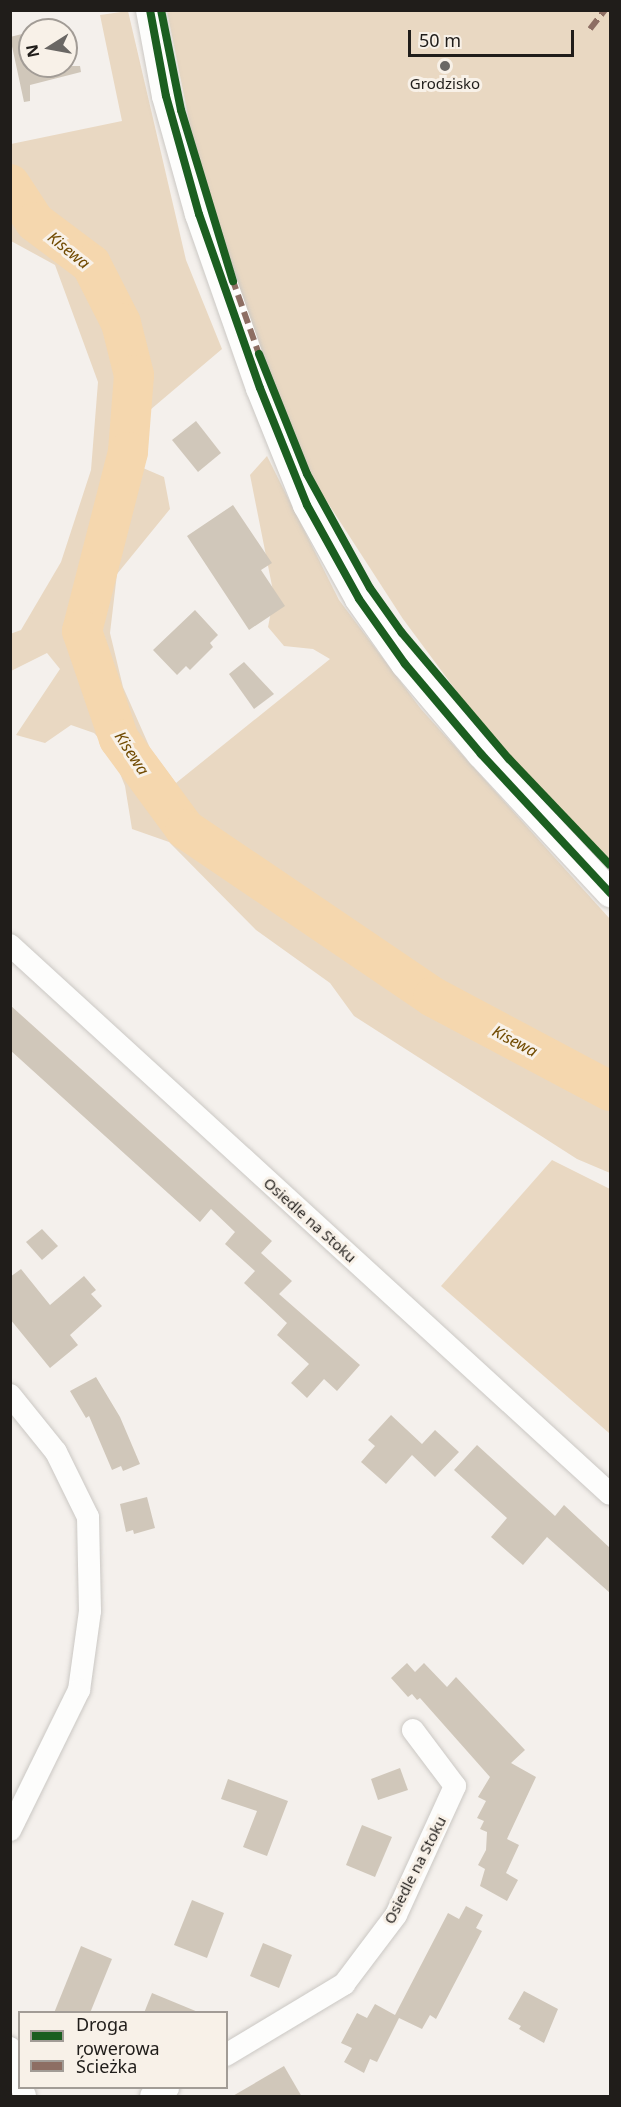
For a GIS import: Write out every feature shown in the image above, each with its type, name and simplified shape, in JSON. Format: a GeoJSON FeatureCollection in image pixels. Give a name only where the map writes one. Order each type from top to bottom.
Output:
{"type":"FeatureCollection","features":[{"type":"Feature","properties":{"kind":"street"},"geometry":{"type":"LineString","coordinates":[[150,10],[166,96],[199,214],[260,388],[308,505],[359,599],[405,664],[481,754],[610,893]]}},
{"type":"Feature","properties":{"kind":"street","name":"Osiedle na Stoku"},"geometry":{"type":"LineString","coordinates":[[10,945],[610,1494]]}},
{"type":"Feature","properties":{"kind":"street"},"geometry":{"type":"LineString","coordinates":[[10,1395],[56,1452],[88,1517],[90,1611],[79,1690],[10,1830]]}},
{"type":"Feature","properties":{"kind":"street","name":"Osiedle na Stoku"},"geometry":{"type":"LineString","coordinates":[[228,2054],[344,1984],[396,1915],[455,1786],[412,1730]]}},
{"type":"Feature","properties":{"kind":"street"},"geometry":{"type":"LineString","coordinates":[[10,2048],[18,2072]]}},
{"type":"Feature","properties":{"kind":"street"},"geometry":{"type":"LineString","coordinates":[[151,2097],[166,2089]]}},
{"type":"Feature","properties":{"kind":"shaded area"},"geometry":{"type":"Polygon","coordinates":[[[128,11],[186,260],[222,349],[150,410],[143,468],[164,477],[170,509],[117,574],[110,633],[123,687],[150,748],[176,783],[330,659],[313,649],[284,646],[268,627],[274,596],[250,475],[267,456],[339,600],[421,709],[610,919],[610,1173],[577,1159],[354,1016],[330,983],[256,930],[169,842],[132,829],[125,786],[111,751],[94,733],[71,725],[45,743],[16,735],[60,669],[47,653],[11,671],[10,634],[21,630],[61,562],[91,470],[98,382],[55,265],[11,241],[11,144],[122,121],[100,15],[128,11]]]}},
{"type":"Feature","properties":{"kind":"shaded area"},"geometry":{"type":"Polygon","coordinates":[[[167,11],[610,11],[610,868],[501,751],[403,619],[313,480],[260,359],[206,205],[167,11]]]}},
{"type":"Feature","properties":{"kind":"shaded area"},"geometry":{"type":"Polygon","coordinates":[[[552,1160],[610,1189],[609,1433],[441,1286],[552,1160]]]}},
{"type":"Feature","properties":{"kind":"building"},"geometry":{"type":"Polygon","coordinates":[[[18,35],[18,74],[10,37],[18,35]]]}},
{"type":"Feature","properties":{"kind":"building"},"geometry":{"type":"Polygon","coordinates":[[[19,78],[57,78],[30,85],[30,101],[24,102],[19,78]]]}},
{"type":"Feature","properties":{"kind":"building"},"geometry":{"type":"Polygon","coordinates":[[[196,421],[221,453],[198,472],[172,440],[196,421]]]}},
{"type":"Feature","properties":{"kind":"building"},"geometry":{"type":"Polygon","coordinates":[[[233,505],[272,563],[261,570],[285,606],[249,630],[187,536],[233,505]]]}},
{"type":"Feature","properties":{"kind":"building"},"geometry":{"type":"Polygon","coordinates":[[[195,610],[218,635],[210,643],[213,647],[190,670],[186,666],[177,675],[153,650],[195,610]]]}},
{"type":"Feature","properties":{"kind":"building"},"geometry":{"type":"Polygon","coordinates":[[[244,662],[274,694],[254,709],[229,674],[244,662]]]}},
{"type":"Feature","properties":{"kind":"building"},"geometry":{"type":"Polygon","coordinates":[[[10,1005],[272,1241],[261,1253],[292,1281],[279,1294],[360,1365],[337,1391],[324,1379],[307,1398],[291,1383],[309,1364],[277,1335],[287,1323],[244,1283],[255,1271],[225,1244],[235,1232],[211,1209],[200,1222],[10,1050],[10,1005]]]}},
{"type":"Feature","properties":{"kind":"building"},"geometry":{"type":"Polygon","coordinates":[[[42,1229],[58,1246],[42,1260],[26,1242],[42,1229]]]}},
{"type":"Feature","properties":{"kind":"building"},"geometry":{"type":"Polygon","coordinates":[[[21,1269],[50,1305],[84,1276],[96,1290],[91,1294],[102,1306],[70,1335],[78,1345],[50,1368],[10,1319],[10,1277],[21,1269]]]}},
{"type":"Feature","properties":{"kind":"building"},"geometry":{"type":"Polygon","coordinates":[[[96,1377],[120,1417],[140,1464],[123,1471],[121,1466],[112,1470],[89,1416],[86,1418],[70,1391],[96,1377]]]}},
{"type":"Feature","properties":{"kind":"building"},"geometry":{"type":"Polygon","coordinates":[[[391,1415],[422,1444],[435,1430],[459,1452],[435,1477],[412,1455],[386,1484],[361,1462],[375,1446],[368,1440],[391,1415]]]}},
{"type":"Feature","properties":{"kind":"building"},"geometry":{"type":"Polygon","coordinates":[[[477,1445],[555,1516],[564,1505],[610,1548],[610,1593],[547,1537],[523,1565],[491,1537],[507,1518],[454,1470],[477,1445]]]}},
{"type":"Feature","properties":{"kind":"building"},"geometry":{"type":"Polygon","coordinates":[[[147,1497],[155,1528],[134,1534],[133,1530],[126,1532],[120,1504],[147,1497]]]}},
{"type":"Feature","properties":{"kind":"building"},"geometry":{"type":"Polygon","coordinates":[[[407,1663],[415,1672],[424,1663],[447,1687],[456,1677],[525,1750],[511,1763],[536,1777],[507,1839],[519,1845],[506,1873],[518,1880],[507,1901],[480,1886],[485,1869],[478,1865],[486,1850],[487,1832],[480,1829],[484,1821],[477,1818],[486,1801],[478,1797],[490,1777],[420,1698],[417,1700],[412,1694],[408,1697],[391,1678],[407,1663]]]}},
{"type":"Feature","properties":{"kind":"building"},"geometry":{"type":"Polygon","coordinates":[[[400,1768],[408,1790],[378,1800],[371,1779],[400,1768]]]}},
{"type":"Feature","properties":{"kind":"building"},"geometry":{"type":"Polygon","coordinates":[[[228,1779],[288,1801],[267,1856],[243,1847],[257,1811],[221,1799],[228,1779]]]}},
{"type":"Feature","properties":{"kind":"building"},"geometry":{"type":"Polygon","coordinates":[[[362,1825],[392,1837],[375,1877],[346,1865],[362,1825]]]}},
{"type":"Feature","properties":{"kind":"building"},"geometry":{"type":"Polygon","coordinates":[[[192,1900],[224,1913],[207,1958],[174,1945],[192,1900]]]}},
{"type":"Feature","properties":{"kind":"building"},"geometry":{"type":"Polygon","coordinates":[[[466,1906],[483,1915],[476,1928],[482,1931],[436,2019],[430,2015],[422,2029],[399,2018],[377,2062],[370,2059],[364,2073],[344,2062],[352,2048],[341,2043],[357,2013],[367,2018],[375,2004],[395,2015],[448,1913],[459,1919],[466,1906]]]}},
{"type":"Feature","properties":{"kind":"building"},"geometry":{"type":"Polygon","coordinates":[[[263,1943],[292,1955],[279,1988],[250,1976],[263,1943]]]}},
{"type":"Feature","properties":{"kind":"building"},"geometry":{"type":"Polygon","coordinates":[[[81,1946],[112,1959],[91,2011],[55,2011],[81,1946]]]}},
{"type":"Feature","properties":{"kind":"building"},"geometry":{"type":"Polygon","coordinates":[[[524,1991],[558,2009],[544,2043],[519,2029],[521,2026],[508,2019],[524,1991]]]}},
{"type":"Feature","properties":{"kind":"building"},"geometry":{"type":"Polygon","coordinates":[[[152,1993],[196,2011],[145,2011],[152,1993]]]}},
{"type":"Feature","properties":{"kind":"building"},"geometry":{"type":"Polygon","coordinates":[[[284,2066],[302,2097],[231,2097],[284,2066]]]}},
{"type":"Feature","properties":{"kind":"waterway","name":"Kisewa"},"geometry":{"type":"LineString","coordinates":[[10,184],[35,222],[91,264],[121,323],[134,375],[128,452],[82,631],[119,739],[185,829],[433,997],[610,1091]]}},
{"type":"Feature","properties":{"kind":"marked path"},"geometry":{"type":"LineString","coordinates":[[590,29],[605,10]]}},
{"type":"Feature","properties":{"kind":"marked path"},"geometry":{"type":"LineString","coordinates":[[232,278],[260,357]]}},
{"type":"Feature","properties":{"kind":"cycle path"},"geometry":{"type":"LineString","coordinates":[[150,10],[166,96],[199,214],[260,388],[307,505],[359,599],[405,664],[481,754],[610,893]]}},
{"type":"Feature","properties":{"kind":"cycle path"},"geometry":{"type":"LineString","coordinates":[[161,10],[181,110],[233,281]]}},
{"type":"Feature","properties":{"kind":"cycle path"},"geometry":{"type":"LineString","coordinates":[[259,354],[307,474],[370,588],[402,633],[509,759],[610,865]]}},
{"type":"Feature","properties":{"kind":"place","name":"Grodzisko"},"geometry":{"type":"Point","coordinates":[445,66]}}]}
